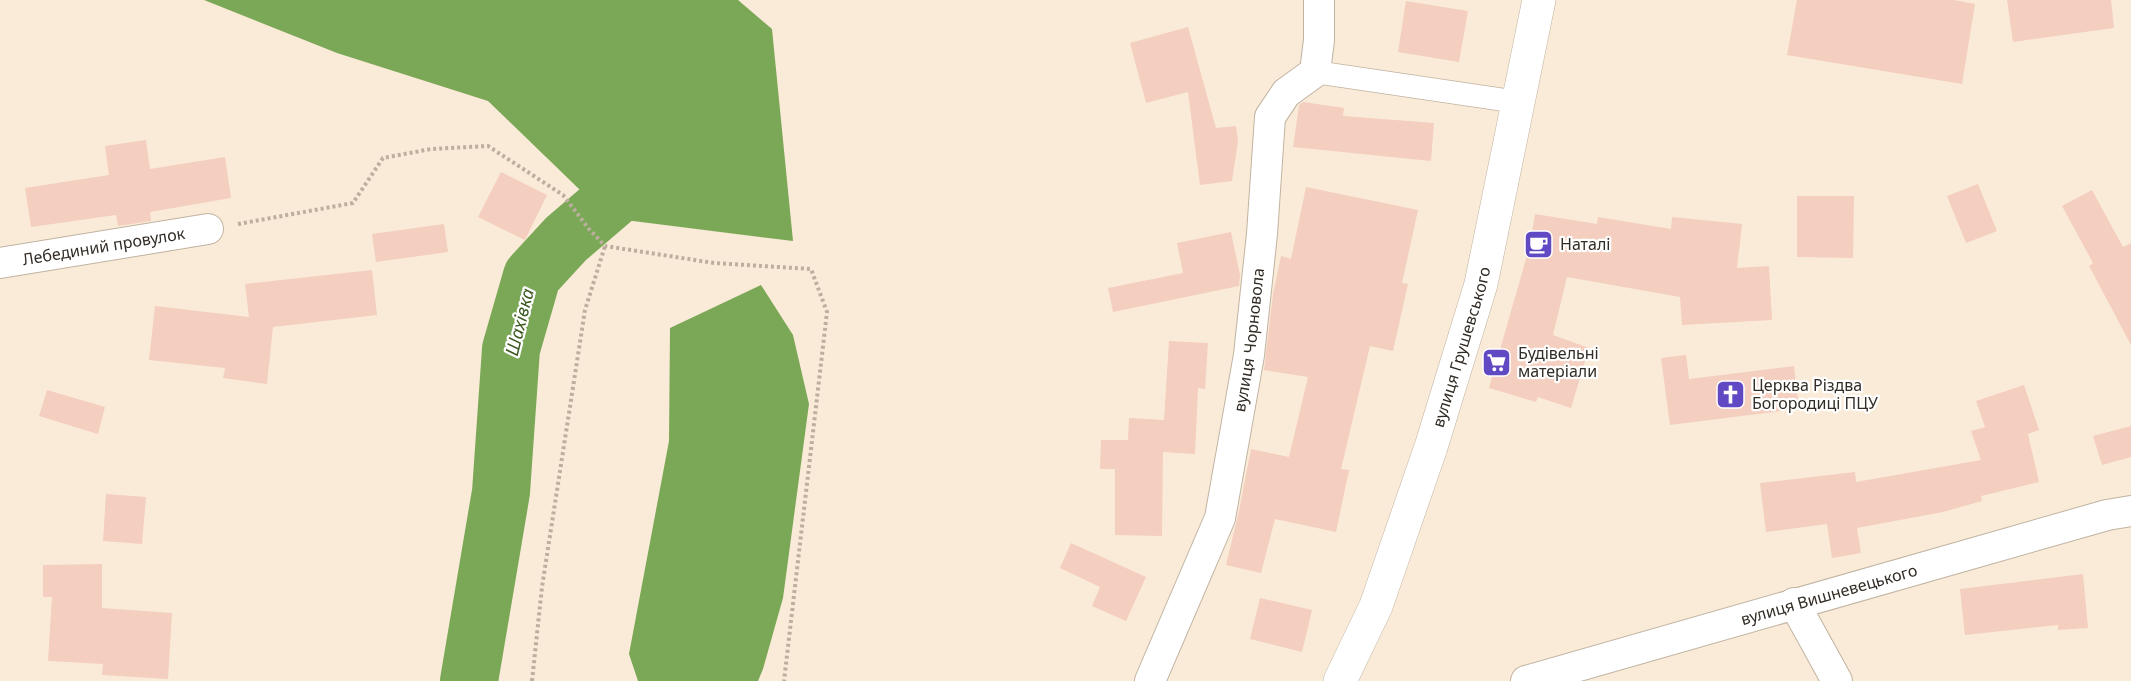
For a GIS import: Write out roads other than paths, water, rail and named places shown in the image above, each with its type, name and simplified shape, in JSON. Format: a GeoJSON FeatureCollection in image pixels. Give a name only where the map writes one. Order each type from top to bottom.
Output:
{"type":"FeatureCollection","features":[{"type":"Feature","properties":{"kind":"main road","name":"вулиця Грушевського"},"geometry":{"type":"LineString","coordinates":[[1340,681],[1376,606],[1431,447],[1478,295],[1539,0]]}},
{"type":"Feature","properties":{"kind":"street"},"geometry":{"type":"LineString","coordinates":[[1319,0],[1319,40],[1315,72],[1518,102]]}},
{"type":"Feature","properties":{"kind":"street","name":"вулиця Чорновола"},"geometry":{"type":"LineString","coordinates":[[1150,681],[1220,518],[1249,355],[1262,234],[1270,117],[1286,93],[1315,72]]}},
{"type":"Feature","properties":{"kind":"street","name":"Лебединий провулок"},"geometry":{"type":"LineString","coordinates":[[0,263],[208,229]]}},
{"type":"Feature","properties":{"kind":"street","name":"вулиця Вишневецького"},"geometry":{"type":"LineString","coordinates":[[1526,681],[2107,515],[2131,511]]}},
{"type":"Feature","properties":{"kind":"street"},"geometry":{"type":"LineString","coordinates":[[1794,603],[1837,681]]}},
{"type":"Feature","properties":{"kind":"waterway","name":"Шахівка"},"geometry":{"type":"LineString","coordinates":[[469,681],[501,492],[511,349],[532,276],[566,239],[636,179],[636,147]]}},
{"type":"Feature","properties":{"kind":"place","name":"Наталі"},"geometry":{"type":"Point","coordinates":[1539,244]}},
{"type":"Feature","properties":{"kind":"place","name":"Будівельні матеріали"},"geometry":{"type":"Point","coordinates":[1497,362]}},
{"type":"Feature","properties":{"kind":"place","name":"Церква Різдва Богородиці ПЦУ"},"geometry":{"type":"Point","coordinates":[1731,394]}}]}
